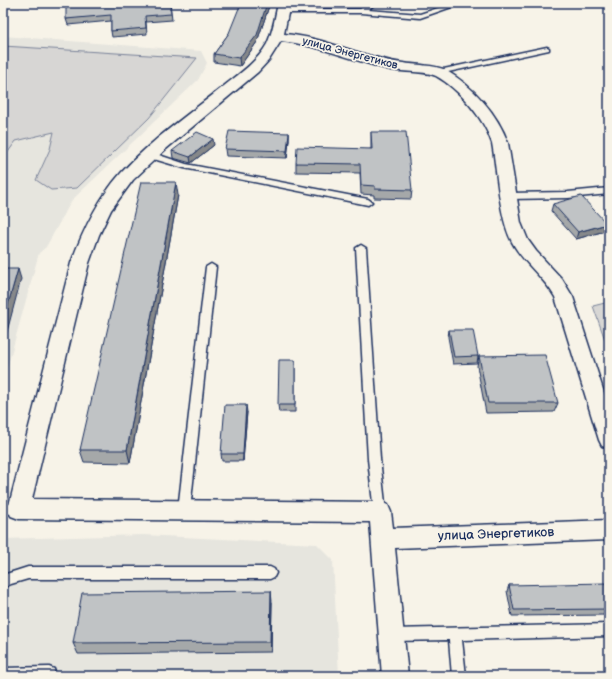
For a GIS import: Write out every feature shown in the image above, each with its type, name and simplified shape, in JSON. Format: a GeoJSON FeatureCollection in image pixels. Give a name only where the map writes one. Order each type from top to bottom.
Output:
{"type":"FeatureCollection","features":[{"type":"Feature","properties":{"kind":"street"},"geometry":{"type":"LineString","coordinates":[[283,7],[276,37],[267,55],[248,73],[138,165],[120,185],[104,207],[92,229],[80,263],[11,509],[380,512],[395,676]]}},
{"type":"Feature","properties":{"kind":"street","name":"улица Энергетиков"},"geometry":{"type":"LineString","coordinates":[[276,37],[299,39],[387,64],[439,72]]}},
{"type":"Feature","properties":{"kind":"street"},"geometry":{"type":"LineString","coordinates":[[439,72],[466,94],[485,114],[496,131],[500,143],[513,223],[520,241],[530,255],[556,283],[564,297],[609,440]]}},
{"type":"Feature","properties":{"kind":"street","name":"улица Энергетиков"},"geometry":{"type":"LineString","coordinates":[[382,538],[609,530]]}},
{"type":"Feature","properties":{"kind":"lane"},"geometry":{"type":"LineString","coordinates":[[361,11],[374,3]]}},
{"type":"Feature","properties":{"kind":"lane"},"geometry":{"type":"LineString","coordinates":[[283,7],[361,11],[414,16],[460,3]]}},
{"type":"Feature","properties":{"kind":"lane"},"geometry":{"type":"LineString","coordinates":[[439,72],[547,49]]}},
{"type":"Feature","properties":{"kind":"lane"},"geometry":{"type":"LineString","coordinates":[[150,155],[184,166],[368,202]]}},
{"type":"Feature","properties":{"kind":"lane"},"geometry":{"type":"LineString","coordinates":[[509,196],[568,195],[609,191]]}},
{"type":"Feature","properties":{"kind":"lane"},"geometry":{"type":"LineString","coordinates":[[361,248],[374,459],[380,512]]}},
{"type":"Feature","properties":{"kind":"lane"},"geometry":{"type":"LineString","coordinates":[[184,510],[211,267]]}},
{"type":"Feature","properties":{"kind":"lane"},"geometry":{"type":"LineString","coordinates":[[3,582],[7,579],[28,573],[270,573]]}},
{"type":"Feature","properties":{"kind":"lane"},"geometry":{"type":"LineString","coordinates":[[392,635],[609,630]]}},
{"type":"Feature","properties":{"kind":"lane"},"geometry":{"type":"LineString","coordinates":[[454,634],[459,676]]}},
{"type":"Feature","properties":{"kind":"lane"},"geometry":{"type":"LineString","coordinates":[[3,675],[49,674]]}},
{"type":"Feature","properties":{"kind":"shaded area"},"geometry":{"type":"Polygon","coordinates":[[[3,36],[201,51],[207,63],[198,80],[72,200],[46,247],[39,253],[3,383],[3,36]]]}},
{"type":"Feature","properties":{"kind":"shaded area"},"geometry":{"type":"Polygon","coordinates":[[[3,46],[197,58],[149,118],[77,188],[51,190],[36,180],[50,149],[54,132],[16,141],[3,159],[3,46]]]}},
{"type":"Feature","properties":{"kind":"shaded area"},"geometry":{"type":"Polygon","coordinates":[[[609,302],[609,351],[593,306],[609,302]]]}},
{"type":"Feature","properties":{"kind":"shaded area"},"geometry":{"type":"Polygon","coordinates":[[[143,535],[317,544],[333,560],[339,676],[3,676],[3,539],[143,535]]]}},
{"type":"Feature","properties":{"kind":"building"},"geometry":{"type":"Polygon","coordinates":[[[66,3],[170,3],[171,14],[145,16],[146,28],[111,31],[111,15],[66,19],[66,3]]]}},
{"type":"Feature","properties":{"kind":"building"},"geometry":{"type":"Polygon","coordinates":[[[241,3],[267,3],[257,35],[239,58],[214,54],[229,33],[241,3]]]}},
{"type":"Feature","properties":{"kind":"building"},"geometry":{"type":"Polygon","coordinates":[[[229,131],[289,133],[287,151],[225,149],[229,131]]]}},
{"type":"Feature","properties":{"kind":"building"},"geometry":{"type":"Polygon","coordinates":[[[197,132],[213,139],[190,157],[172,151],[197,132]]]}},
{"type":"Feature","properties":{"kind":"building"},"geometry":{"type":"Polygon","coordinates":[[[371,132],[406,132],[412,190],[375,189],[375,186],[361,185],[360,164],[296,163],[297,147],[372,149],[371,132]]]}},
{"type":"Feature","properties":{"kind":"building"},"geometry":{"type":"Polygon","coordinates":[[[141,182],[176,182],[127,450],[80,450],[141,182]]]}},
{"type":"Feature","properties":{"kind":"building"},"geometry":{"type":"Polygon","coordinates":[[[581,196],[607,224],[578,232],[553,204],[581,196]]]}},
{"type":"Feature","properties":{"kind":"building"},"geometry":{"type":"Polygon","coordinates":[[[3,269],[18,269],[3,322],[3,269]]]}},
{"type":"Feature","properties":{"kind":"building"},"geometry":{"type":"Polygon","coordinates":[[[449,330],[473,330],[478,356],[454,357],[449,330]]]}},
{"type":"Feature","properties":{"kind":"building"},"geometry":{"type":"Polygon","coordinates":[[[545,355],[558,403],[488,403],[479,356],[545,355]]]}},
{"type":"Feature","properties":{"kind":"building"},"geometry":{"type":"Polygon","coordinates":[[[279,360],[295,360],[295,405],[278,405],[279,360]]]}},
{"type":"Feature","properties":{"kind":"building"},"geometry":{"type":"Polygon","coordinates":[[[225,405],[246,405],[243,454],[221,454],[225,405]]]}},
{"type":"Feature","properties":{"kind":"building"},"geometry":{"type":"Polygon","coordinates":[[[606,583],[609,596],[609,609],[514,610],[509,585],[606,583]]]}},
{"type":"Feature","properties":{"kind":"building"},"geometry":{"type":"Polygon","coordinates":[[[271,591],[270,642],[73,643],[82,593],[271,591]]]}}]}
